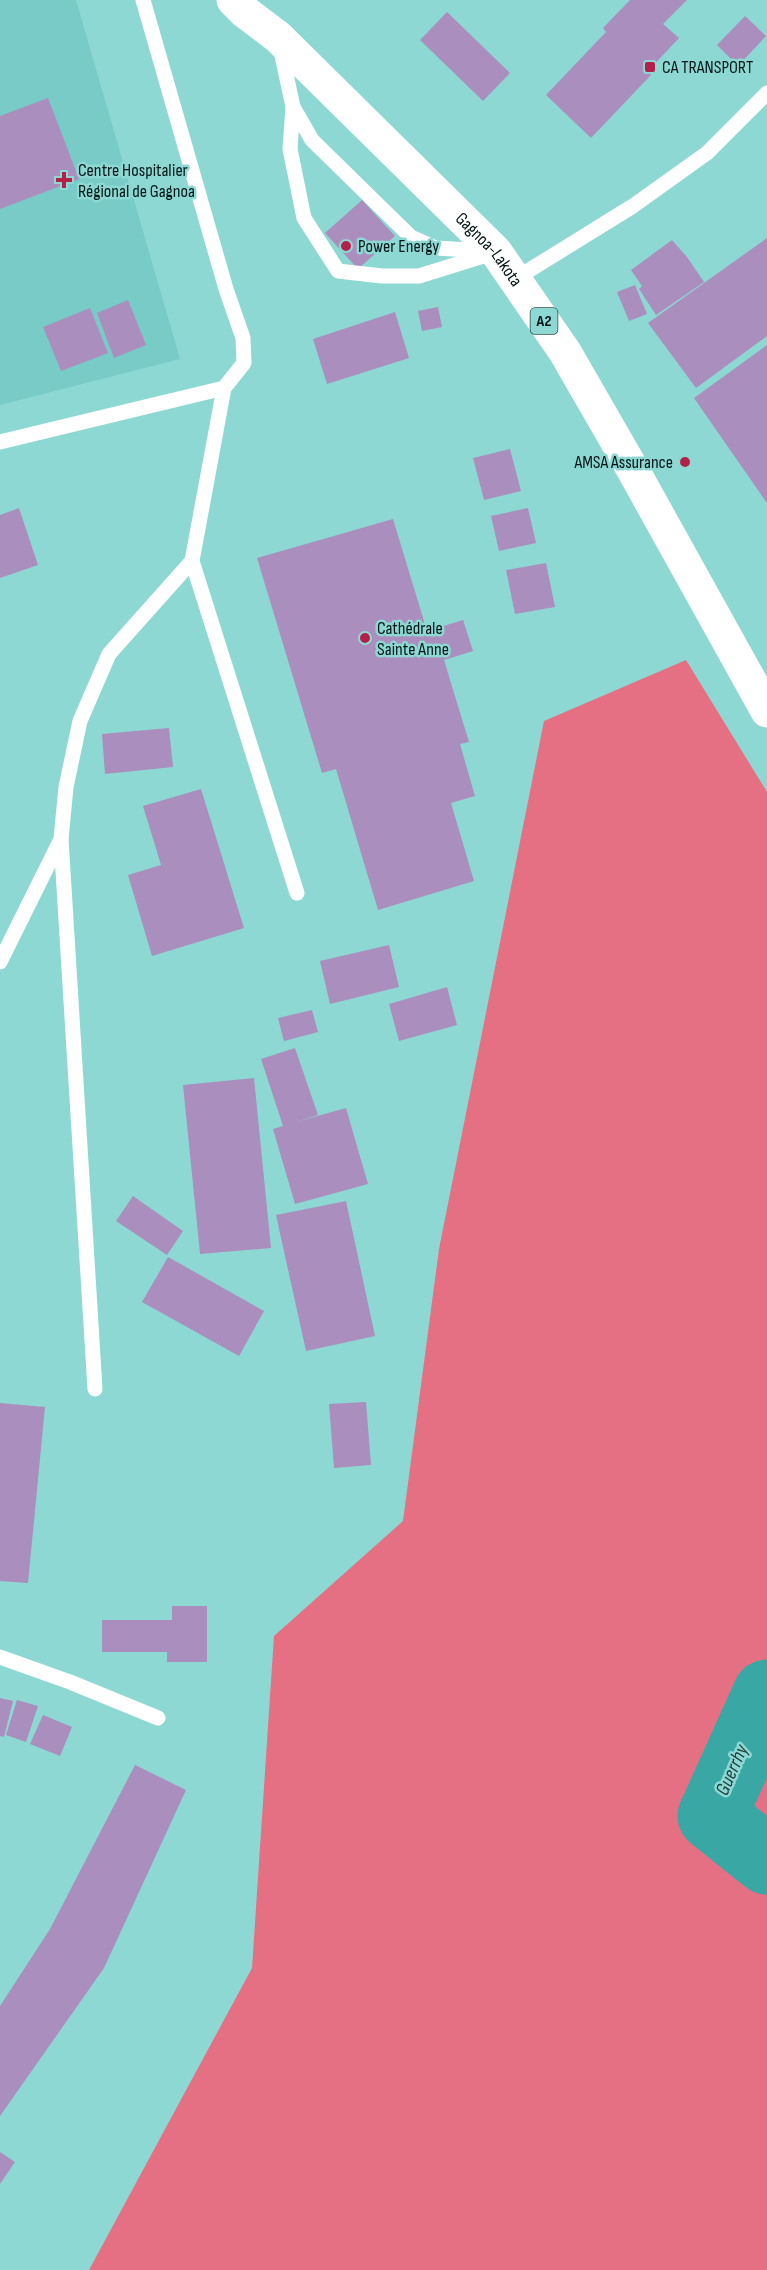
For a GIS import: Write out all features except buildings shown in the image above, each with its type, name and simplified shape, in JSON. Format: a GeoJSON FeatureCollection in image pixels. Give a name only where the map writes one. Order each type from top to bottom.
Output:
{"type":"FeatureCollection","features":[{"type":"Feature","properties":{"kind":"main road","name":"Gagnoa-Lakota"},"geometry":{"type":"LineString","coordinates":[[233,0],[278,37],[496,252],[565,351],[767,711]]}},
{"type":"Feature","properties":{"kind":"lane"},"geometry":{"type":"LineString","coordinates":[[144,0],[223,278],[243,338],[244,363],[224,388],[192,561],[297,893]]}},
{"type":"Feature","properties":{"kind":"lane"},"geometry":{"type":"LineString","coordinates":[[278,37],[293,107],[290,149],[304,218],[338,271],[382,276],[419,276],[496,252]]}},
{"type":"Feature","properties":{"kind":"lane"},"geometry":{"type":"LineString","coordinates":[[515,279],[633,206],[707,153],[767,93]]}},
{"type":"Feature","properties":{"kind":"lane"},"geometry":{"type":"LineString","coordinates":[[293,107],[312,140],[411,237],[436,248],[496,252]]}},
{"type":"Feature","properties":{"kind":"lane"},"geometry":{"type":"LineString","coordinates":[[0,442],[224,388]]}},
{"type":"Feature","properties":{"kind":"lane"},"geometry":{"type":"LineString","coordinates":[[95,1389],[60,839],[66,787],[80,721],[109,654],[192,561]]}},
{"type":"Feature","properties":{"kind":"lane"},"geometry":{"type":"LineString","coordinates":[[0,962],[60,839]]}},
{"type":"Feature","properties":{"kind":"lane"},"geometry":{"type":"LineString","coordinates":[[0,1657],[70,1682],[158,1718]]}},
{"type":"Feature","properties":{"kind":"shaded area","name":"Centre Hospitalier Régional de Gagnoa"},"geometry":{"type":"Polygon","coordinates":[[[0,0],[76,0],[180,359],[0,405],[0,0]]]}},
{"type":"Feature","properties":{"kind":"shaded area"},"geometry":{"type":"Polygon","coordinates":[[[686,660],[767,792],[767,2270],[89,2270],[252,1968],[274,1636],[403,1521],[439,1249],[544,721],[686,660]]]}},
{"type":"Feature","properties":{"kind":"waterway","name":"Guerrhy"},"geometry":{"type":"LineString","coordinates":[[767,1694],[712,1816],[767,1860]]}},
{"type":"Feature","properties":{"kind":"place","name":"CA TRANSPORT"},"geometry":{"type":"Point","coordinates":[650,67]}},
{"type":"Feature","properties":{"kind":"place","name":"Centre Hospitalier Régional de Gagnoa"},"geometry":{"type":"Point","coordinates":[64,180]}},
{"type":"Feature","properties":{"kind":"place","name":"Power Energy"},"geometry":{"type":"Point","coordinates":[346,246]}},
{"type":"Feature","properties":{"kind":"place","name":"AMSA Assurance"},"geometry":{"type":"Point","coordinates":[685,462]}},
{"type":"Feature","properties":{"kind":"place","name":"Cathédrale Sainte Anne"},"geometry":{"type":"Point","coordinates":[365,638]}}]}
